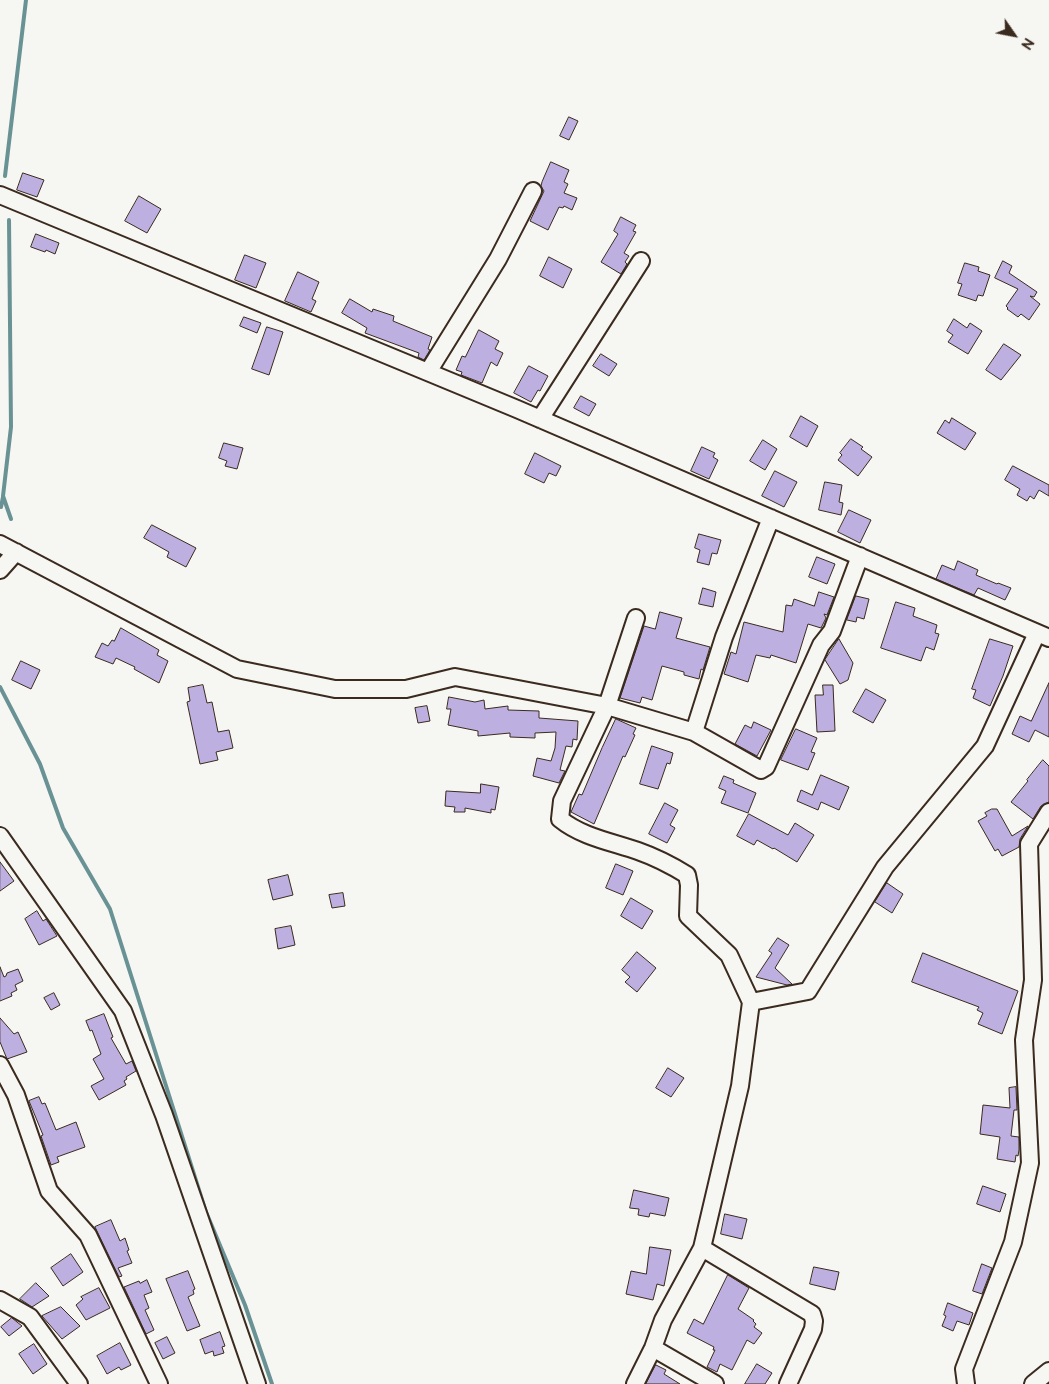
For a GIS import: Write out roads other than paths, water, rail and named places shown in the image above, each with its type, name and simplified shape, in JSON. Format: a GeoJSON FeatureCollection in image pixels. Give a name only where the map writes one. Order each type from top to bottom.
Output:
{"type":"FeatureCollection","features":[{"type":"Feature","properties":{"kind":"street"},"geometry":{"type":"LineString","coordinates":[[428,372],[498,259],[533,191]]}},
{"type":"Feature","properties":{"kind":"street"},"geometry":{"type":"LineString","coordinates":[[0,195],[540,419],[1043,636],[985,746],[885,867],[808,991],[751,1002]]}},
{"type":"Feature","properties":{"kind":"street"},"geometry":{"type":"LineString","coordinates":[[540,419],[641,261]]}},
{"type":"Feature","properties":{"kind":"street"},"geometry":{"type":"LineString","coordinates":[[694,732],[724,637],[771,518]]}},
{"type":"Feature","properties":{"kind":"street"},"geometry":{"type":"LineString","coordinates":[[0,544],[237,670],[335,689],[406,689],[455,677],[607,706],[694,732],[762,770],[766,767],[821,645],[832,631],[860,556]]}},
{"type":"Feature","properties":{"kind":"street"},"geometry":{"type":"LineString","coordinates":[[0,570],[16,552]]}},
{"type":"Feature","properties":{"kind":"street"},"geometry":{"type":"LineString","coordinates":[[634,1384],[653,1348],[663,1320],[702,1248],[740,1086],[751,1002],[729,955],[688,916],[690,885],[686,875],[663,861],[579,831],[560,819],[562,801],[607,706],[636,618]]}},
{"type":"Feature","properties":{"kind":"street"},"geometry":{"type":"LineString","coordinates":[[966,1384],[964,1369],[1013,1242],[1030,1163],[1024,1040],[1033,980],[1029,844],[1049,812]]}},
{"type":"Feature","properties":{"kind":"street"},"geometry":{"type":"LineString","coordinates":[[0,836],[123,1011],[164,1115],[257,1384]]}},
{"type":"Feature","properties":{"kind":"street"},"geometry":{"type":"LineString","coordinates":[[0,1065],[16,1095],[49,1191],[88,1235],[159,1384]]}},
{"type":"Feature","properties":{"kind":"street"},"geometry":{"type":"LineString","coordinates":[[702,1248],[812,1314],[814,1321],[813,1329],[788,1384]]}},
{"type":"Feature","properties":{"kind":"street"},"geometry":{"type":"LineString","coordinates":[[0,1300],[30,1317],[79,1384]]}},
{"type":"Feature","properties":{"kind":"street"},"geometry":{"type":"LineString","coordinates":[[653,1348],[714,1384]]}},
{"type":"Feature","properties":{"kind":"street"},"geometry":{"type":"LineString","coordinates":[[1033,1384],[1049,1371]]}},
{"type":"Feature","properties":{"kind":"waterway"},"geometry":{"type":"LineString","coordinates":[[5,176],[26,0]]}},
{"type":"Feature","properties":{"kind":"waterway"},"geometry":{"type":"LineString","coordinates":[[9,220],[11,427],[3,496],[11,519]]}},
{"type":"Feature","properties":{"kind":"waterway"},"geometry":{"type":"LineString","coordinates":[[1,507],[3,497]]}},
{"type":"Feature","properties":{"kind":"waterway"},"geometry":{"type":"LineString","coordinates":[[0,687],[40,764],[63,828],[110,909],[206,1212],[245,1305],[272,1384]]}}]}
